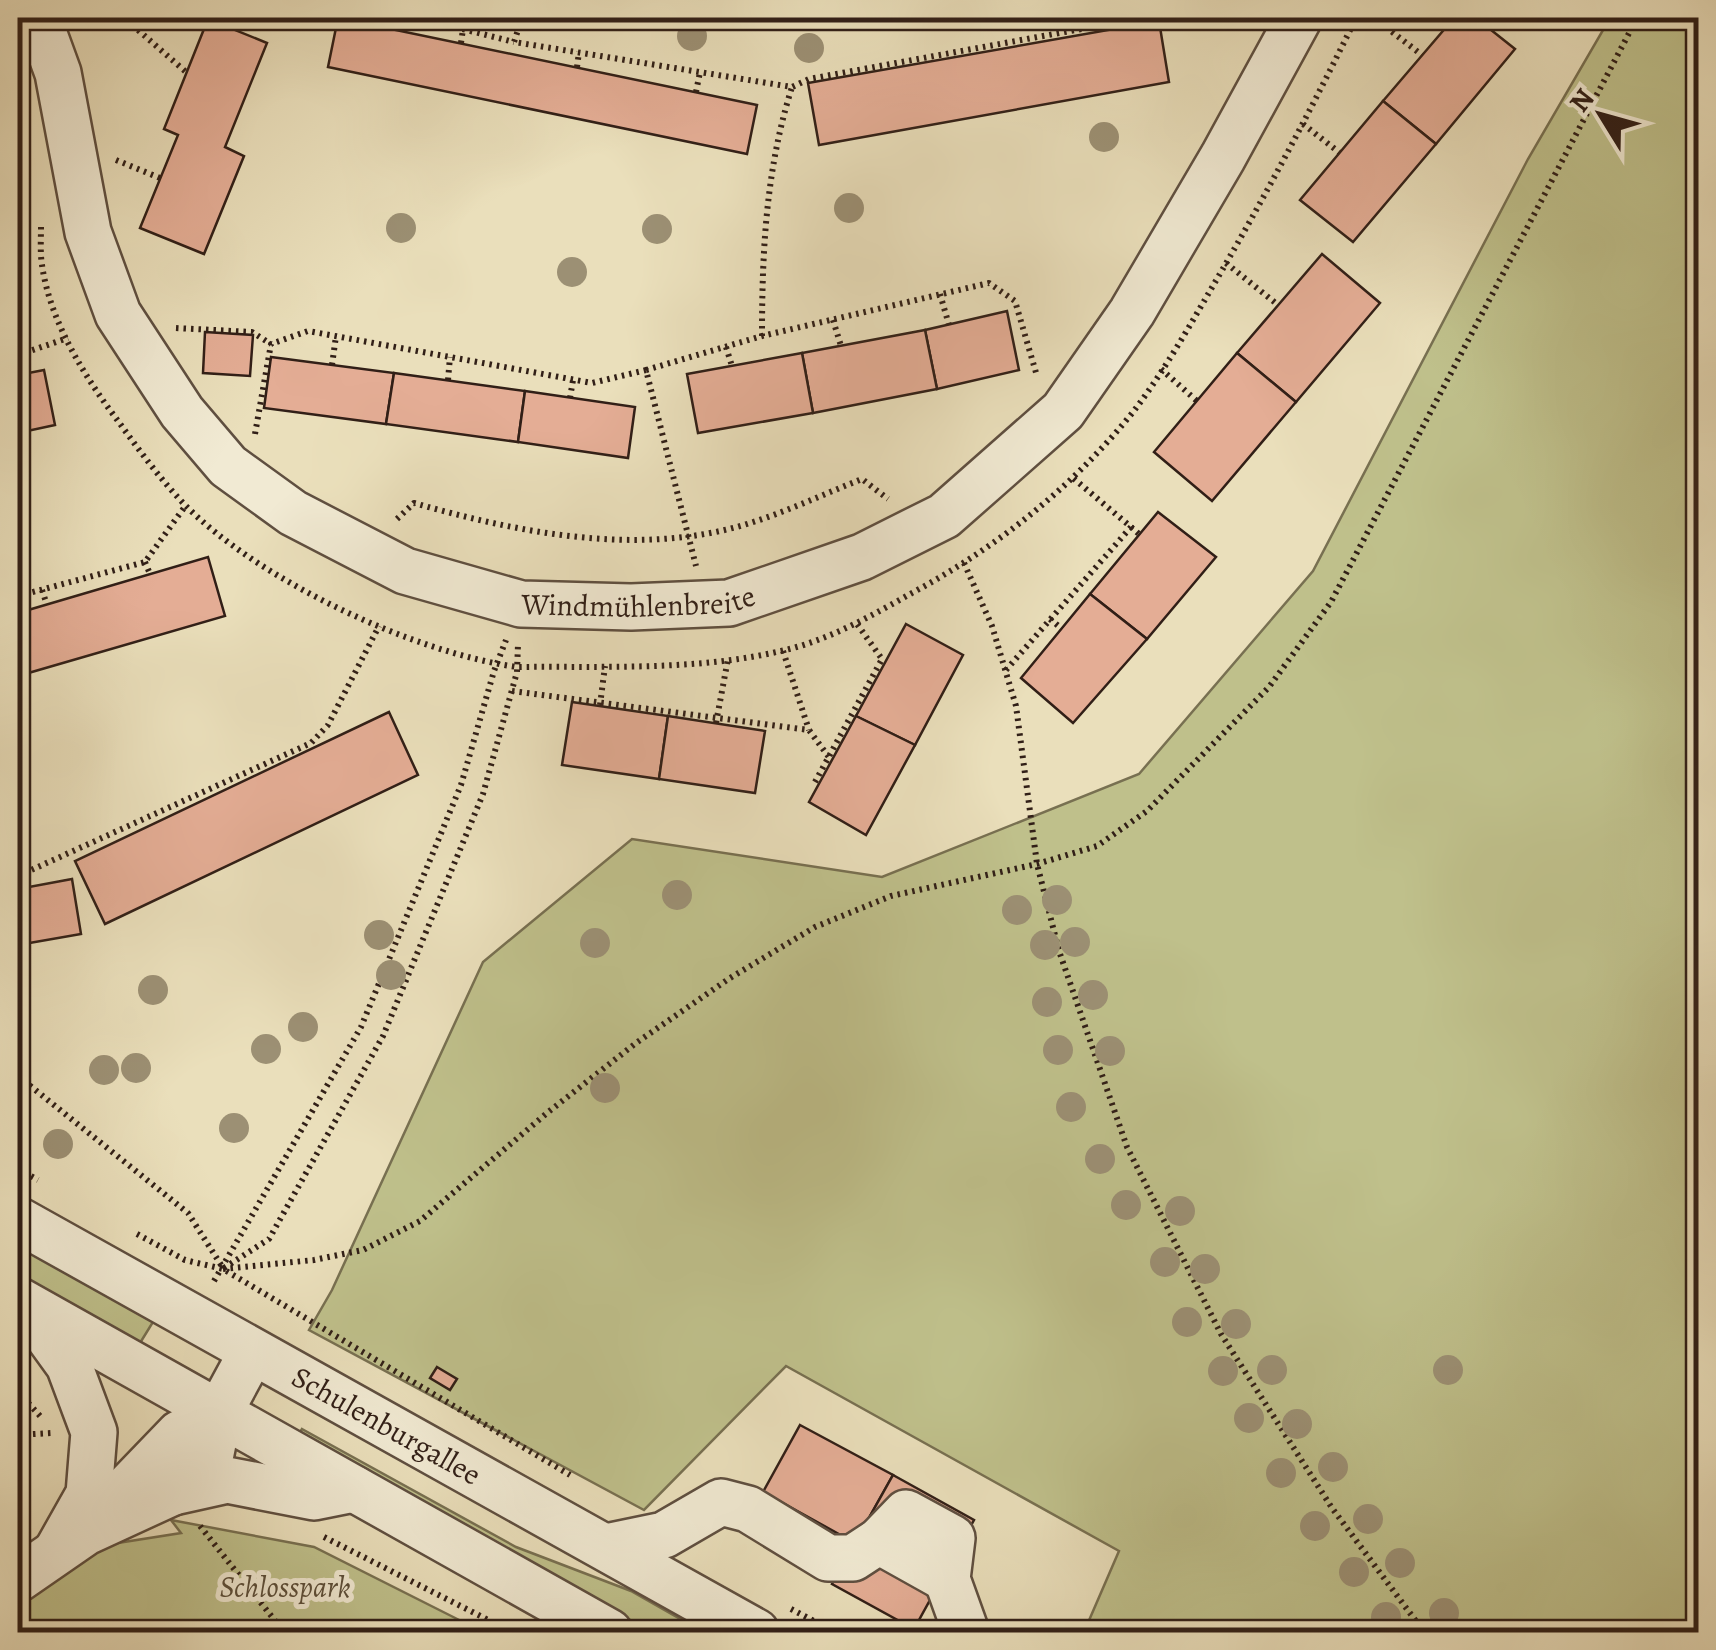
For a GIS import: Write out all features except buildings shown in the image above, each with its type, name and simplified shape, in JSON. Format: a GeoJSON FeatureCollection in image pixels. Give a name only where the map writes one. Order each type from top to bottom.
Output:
{"type":"FeatureCollection","features":[{"type":"Feature","properties":{"kind":"street","name":"Windmühlenbreite"},"geometry":{"type":"LineString","coordinates":[[38,18],[58,73],[88,232],[118,314],[182,412],[228,466],[293,512],[405,572],[521,604],[632,607],[728,603],[862,557],[944,516],[1063,411],[1132,312],[1299,18]]}},
{"type":"Feature","properties":{"kind":"street","name":"Schulenburgallee"},"geometry":{"type":"LineString","coordinates":[[18,1220],[606,1547],[766,1617]]}},
{"type":"Feature","properties":{"kind":"street"},"geometry":{"type":"LineString","coordinates":[[21,1302],[609,1632]]}},
{"type":"Feature","properties":{"kind":"street"},"geometry":{"type":"LineString","coordinates":[[21,1302],[70,1365],[94,1432],[89,1494],[71,1542]]}},
{"type":"Feature","properties":{"kind":"street"},"geometry":{"type":"LineString","coordinates":[[184,1506],[210,1453],[220,1412],[252,1352]]}},
{"type":"Feature","properties":{"kind":"street"},"geometry":{"type":"LineString","coordinates":[[18,1579],[71,1542],[179,1434],[220,1412]]}},
{"type":"Feature","properties":{"kind":"street"},"geometry":{"type":"LineString","coordinates":[[71,1542],[184,1506],[227,1480],[314,1497],[354,1489]]}},
{"type":"Feature","properties":{"kind":"street"},"geometry":{"type":"LineString","coordinates":[[606,1547],[664,1535],[720,1502],[748,1509],[828,1558],[853,1558],[878,1542],[906,1513],[952,1538],[947,1580],[966,1632]]}},
{"type":"Feature","properties":{"kind":"path"},"geometry":{"type":"LineString","coordinates":[[418,18],[514,42],[792,87],[809,79],[1141,18]]}},
{"type":"Feature","properties":{"kind":"path"},"geometry":{"type":"LineString","coordinates":[[514,42],[522,18]]}},
{"type":"Feature","properties":{"kind":"path"},"geometry":{"type":"LineString","coordinates":[[41,220],[42,265],[56,314],[89,382],[186,505],[240,550],[310,594],[378,626],[496,664],[517,667],[691,665],[784,651],[857,624],[964,563],[1009,534],[1074,478],[1134,411],[1226,263],[1356,18]]}},
{"type":"Feature","properties":{"kind":"path"},"geometry":{"type":"LineString","coordinates":[[1374,18],[1422,55]]}},
{"type":"Feature","properties":{"kind":"path"},"geometry":{"type":"LineString","coordinates":[[223,1269],[314,1260],[363,1250],[420,1221],[636,1043],[730,978],[815,928],[891,896],[1036,864],[1097,846],[1147,811],[1269,687],[1330,602],[1637,18]]}},
{"type":"Feature","properties":{"kind":"path"},"geometry":{"type":"LineString","coordinates":[[462,43],[463,29]]}},
{"type":"Feature","properties":{"kind":"path"},"geometry":{"type":"LineString","coordinates":[[138,30],[186,72]]}},
{"type":"Feature","properties":{"kind":"path"},"geometry":{"type":"LineString","coordinates":[[578,67],[579,52]]}},
{"type":"Feature","properties":{"kind":"path"},"geometry":{"type":"LineString","coordinates":[[696,92],[700,72]]}},
{"type":"Feature","properties":{"kind":"path"},"geometry":{"type":"LineString","coordinates":[[762,336],[764,215],[782,118],[792,87]]}},
{"type":"Feature","properties":{"kind":"path"},"geometry":{"type":"LineString","coordinates":[[1303,124],[1340,153]]}},
{"type":"Feature","properties":{"kind":"path"},"geometry":{"type":"LineString","coordinates":[[101,154],[160,178]]}},
{"type":"Feature","properties":{"kind":"path"},"geometry":{"type":"LineString","coordinates":[[1226,263],[1278,305]]}},
{"type":"Feature","properties":{"kind":"path"},"geometry":{"type":"LineString","coordinates":[[271,344],[308,331],[592,383],[762,336],[989,283],[1014,301],[1040,386],[1052,373]]}},
{"type":"Feature","properties":{"kind":"path"},"geometry":{"type":"LineString","coordinates":[[940,294],[949,325]]}},
{"type":"Feature","properties":{"kind":"path"},"geometry":{"type":"LineString","coordinates":[[833,320],[841,346]]}},
{"type":"Feature","properties":{"kind":"path"},"geometry":{"type":"LineString","coordinates":[[172,328],[252,332],[271,344]]}},
{"type":"Feature","properties":{"kind":"path"},"geometry":{"type":"LineString","coordinates":[[332,365],[336,336]]}},
{"type":"Feature","properties":{"kind":"path"},"geometry":{"type":"LineString","coordinates":[[18,355],[68,338]]}},
{"type":"Feature","properties":{"kind":"path"},"geometry":{"type":"LineString","coordinates":[[254,436],[271,344]]}},
{"type":"Feature","properties":{"kind":"path"},"geometry":{"type":"LineString","coordinates":[[726,347],[732,366]]}},
{"type":"Feature","properties":{"kind":"path"},"geometry":{"type":"LineString","coordinates":[[448,380],[450,357]]}},
{"type":"Feature","properties":{"kind":"path"},"geometry":{"type":"LineString","coordinates":[[1161,369],[1197,401]]}},
{"type":"Feature","properties":{"kind":"path"},"geometry":{"type":"LineString","coordinates":[[646,370],[707,604]]}},
{"type":"Feature","properties":{"kind":"path"},"geometry":{"type":"LineString","coordinates":[[570,398],[572,380]]}},
{"type":"Feature","properties":{"kind":"path"},"geometry":{"type":"LineString","coordinates":[[1074,478],[1140,534]]}},
{"type":"Feature","properties":{"kind":"path"},"geometry":{"type":"LineString","coordinates":[[393,524],[414,503],[484,523],[604,540],[687,537],[747,524],[862,479],[896,506]]}},
{"type":"Feature","properties":{"kind":"path"},"geometry":{"type":"LineString","coordinates":[[18,596],[145,562],[186,505]]}},
{"type":"Feature","properties":{"kind":"path"},"geometry":{"type":"LineString","coordinates":[[944,516],[992,626],[1006,671],[1016,706],[1036,864],[1058,951],[1135,1164],[1221,1334],[1332,1508],[1424,1632]]}},
{"type":"Feature","properties":{"kind":"path"},"geometry":{"type":"LineString","coordinates":[[1006,671],[1131,527]]}},
{"type":"Feature","properties":{"kind":"path"},"geometry":{"type":"LineString","coordinates":[[145,562],[150,574]]}},
{"type":"Feature","properties":{"kind":"path"},"geometry":{"type":"LineString","coordinates":[[42,590],[47,604]]}},
{"type":"Feature","properties":{"kind":"path"},"geometry":{"type":"LineString","coordinates":[[223,1269],[361,1027],[461,784],[496,664],[521,604]]}},
{"type":"Feature","properties":{"kind":"path"},"geometry":{"type":"LineString","coordinates":[[223,1269],[269,1239],[384,1036],[483,794],[517,667],[521,604]]}},
{"type":"Feature","properties":{"kind":"path"},"geometry":{"type":"LineString","coordinates":[[1050,620],[1062,628]]}},
{"type":"Feature","properties":{"kind":"path"},"geometry":{"type":"LineString","coordinates":[[815,782],[882,659],[857,624]]}},
{"type":"Feature","properties":{"kind":"path"},"geometry":{"type":"LineString","coordinates":[[18,876],[122,834],[312,746],[328,725],[378,626]]}},
{"type":"Feature","properties":{"kind":"path"},"geometry":{"type":"LineString","coordinates":[[784,651],[810,730],[830,759]]}},
{"type":"Feature","properties":{"kind":"path"},"geometry":{"type":"LineString","coordinates":[[716,721],[728,659]]}},
{"type":"Feature","properties":{"kind":"path"},"geometry":{"type":"LineString","coordinates":[[600,704],[604,666]]}},
{"type":"Feature","properties":{"kind":"path"},"geometry":{"type":"LineString","coordinates":[[512,691],[716,721],[810,730]]}},
{"type":"Feature","properties":{"kind":"path"},"geometry":{"type":"LineString","coordinates":[[18,1076],[188,1212],[223,1269]]}},
{"type":"Feature","properties":{"kind":"path"},"geometry":{"type":"LineString","coordinates":[[18,1169],[51,1187]]}},
{"type":"Feature","properties":{"kind":"path"},"geometry":{"type":"LineString","coordinates":[[135,1232],[185,1260],[223,1269],[574,1478]]}},
{"type":"Feature","properties":{"kind":"path"},"geometry":{"type":"LineString","coordinates":[[18,1392],[56,1433],[18,1435]]}},
{"type":"Feature","properties":{"kind":"path"},"geometry":{"type":"LineString","coordinates":[[184,1506],[213,1520]]}},
{"type":"Feature","properties":{"kind":"path"},"geometry":{"type":"LineString","coordinates":[[184,1506],[284,1632]]}},
{"type":"Feature","properties":{"kind":"path"},"geometry":{"type":"LineString","coordinates":[[320,1534],[512,1632]]}},
{"type":"Feature","properties":{"kind":"path"},"geometry":{"type":"LineString","coordinates":[[766,1617],[836,1632]]}},
{"type":"Feature","properties":{"kind":"green space"},"geometry":{"type":"Polygon","coordinates":[[[1610,18],[1698,18],[1698,1613],[1687,1632],[1084,1632],[1119,1551],[786,1366],[644,1510],[309,1330],[332,1290],[483,962],[632,839],[882,877],[1139,774],[1313,571],[1528,159],[1610,18]]]}},
{"type":"Feature","properties":{"kind":"green space"},"geometry":{"type":"Polygon","coordinates":[[[18,1245],[153,1322],[140,1343],[18,1275],[18,1245]]]}},
{"type":"Feature","properties":{"kind":"green space"},"geometry":{"type":"Polygon","coordinates":[[[302,1429],[516,1547],[631,1591],[703,1632],[652,1632],[298,1435],[302,1429]]]}},
{"type":"Feature","properties":{"kind":"green space","name":"Schlosspark"},"geometry":{"type":"Polygon","coordinates":[[[171,1520],[314,1547],[483,1632],[18,1632],[18,1605],[105,1545],[181,1533],[171,1520]]]}}]}
